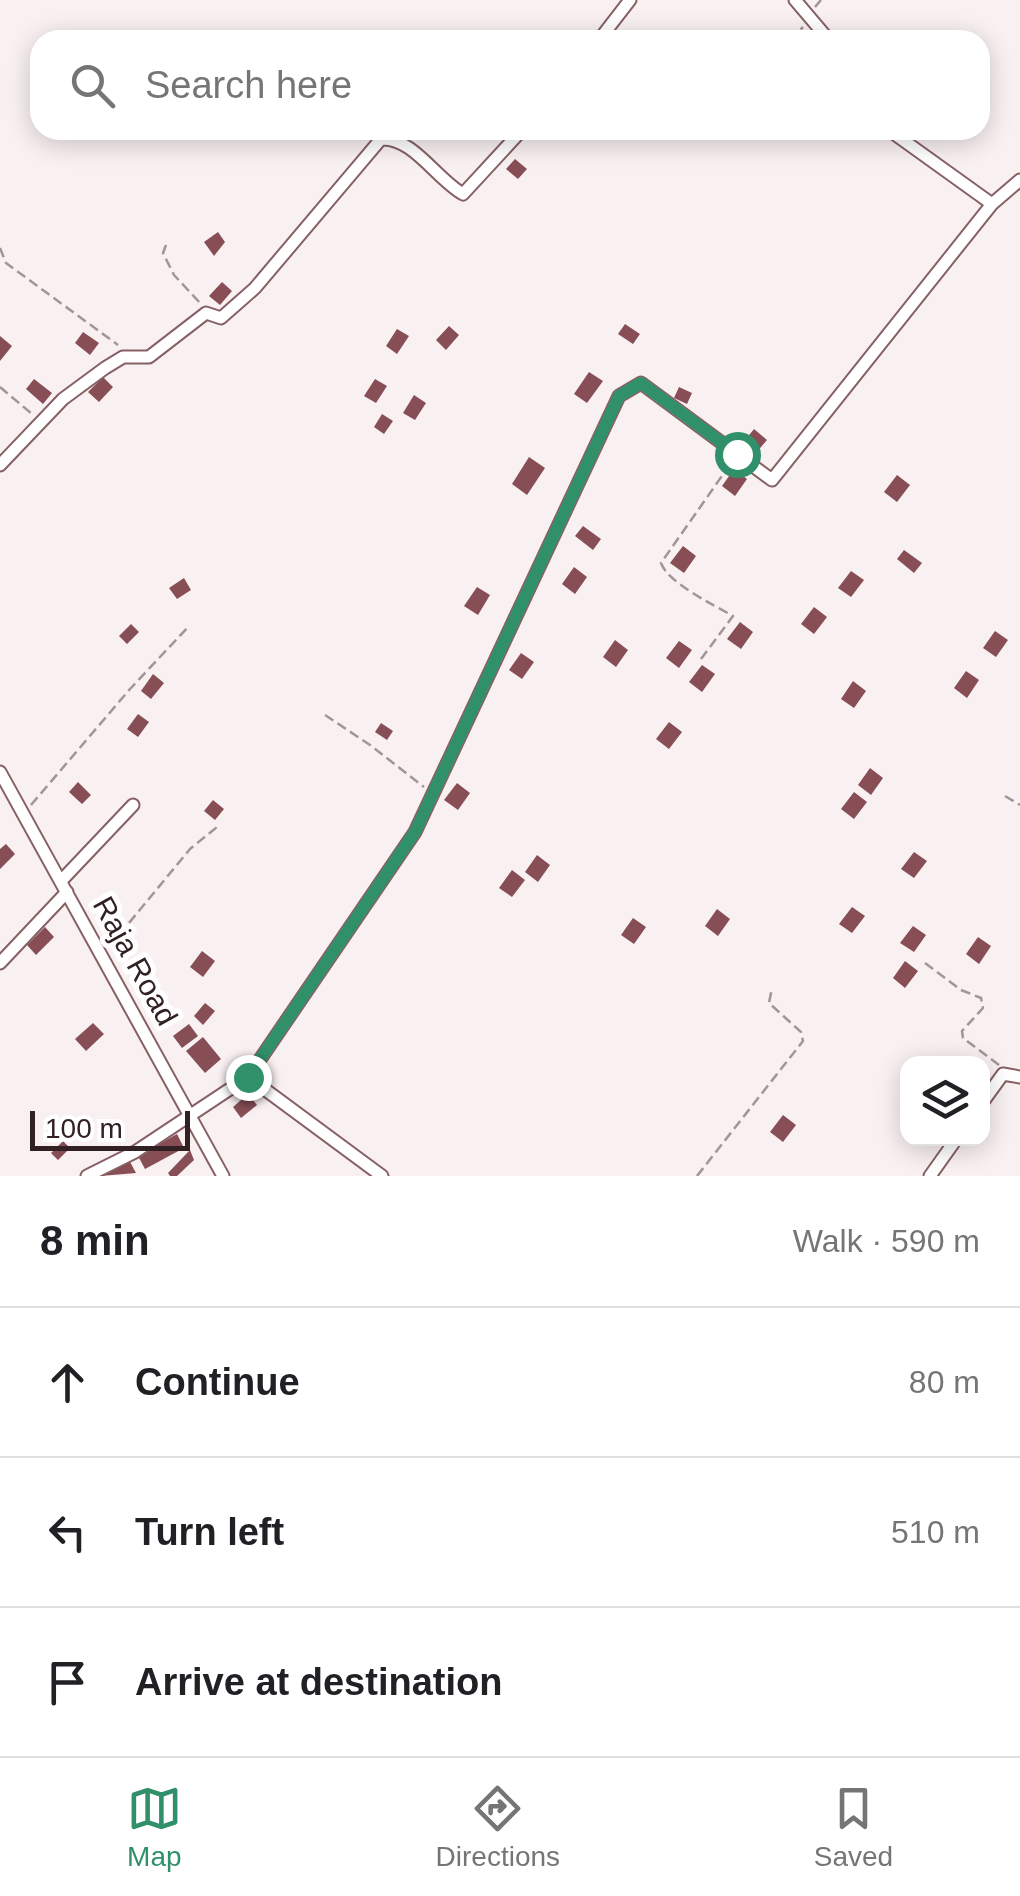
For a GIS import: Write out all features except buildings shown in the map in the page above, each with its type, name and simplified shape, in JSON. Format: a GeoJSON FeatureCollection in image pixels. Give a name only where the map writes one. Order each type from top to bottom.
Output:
{"type":"FeatureCollection","features":[{"type":"Feature","properties":{"kind":"street"},"geometry":{"type":"LineString","coordinates":[[607,30],[630,0]]}},
{"type":"Feature","properties":{"kind":"street"},"geometry":{"type":"LineString","coordinates":[[795,0],[819,30]]}},
{"type":"Feature","properties":{"kind":"street"},"geometry":{"type":"LineString","coordinates":[[0,465],[41,421],[105,368],[123,357],[150,357],[207,314],[222,318],[255,288],[371,140]]}},
{"type":"Feature","properties":{"kind":"street"},"geometry":{"type":"LineString","coordinates":[[397,140],[448,186],[463,194],[513,140]]}},
{"type":"Feature","properties":{"kind":"street"},"geometry":{"type":"LineString","coordinates":[[903,140],[992,204]]}},
{"type":"Feature","properties":{"kind":"street"},"geometry":{"type":"LineString","coordinates":[[87,1176],[135,1152],[248,1077],[415,832],[619,396],[641,383],[772,480],[992,204],[1020,180]]}},
{"type":"Feature","properties":{"kind":"street","name":"Raja Road"},"geometry":{"type":"LineString","coordinates":[[0,772],[223,1176]]}},
{"type":"Feature","properties":{"kind":"street"},"geometry":{"type":"LineString","coordinates":[[0,963],[133,806]]}},
{"type":"Feature","properties":{"kind":"street"},"geometry":{"type":"LineString","coordinates":[[990,1094],[1006,1075],[1020,1077]]}},
{"type":"Feature","properties":{"kind":"street"},"geometry":{"type":"LineString","coordinates":[[248,1077],[382,1176]]}},
{"type":"Feature","properties":{"kind":"street"},"geometry":{"type":"LineString","coordinates":[[930,1176],[951,1146]]}},
{"type":"Feature","properties":{"kind":"path"},"geometry":{"type":"LineString","coordinates":[[800,30],[810,19]]}},
{"type":"Feature","properties":{"kind":"path"},"geometry":{"type":"LineString","coordinates":[[166,245],[163,254],[174,275],[207,314]]}},
{"type":"Feature","properties":{"kind":"path"},"geometry":{"type":"LineString","coordinates":[[0,248],[6,262],[130,357]]}},
{"type":"Feature","properties":{"kind":"path"},"geometry":{"type":"LineString","coordinates":[[0,387],[41,421]]}},
{"type":"Feature","properties":{"kind":"path"},"geometry":{"type":"LineString","coordinates":[[701,659],[733,616],[684,586],[664,571],[662,564],[737,454]]}},
{"type":"Feature","properties":{"kind":"path"},"geometry":{"type":"LineString","coordinates":[[24,814],[189,626]]}},
{"type":"Feature","properties":{"kind":"path"},"geometry":{"type":"LineString","coordinates":[[325,716],[434,792]]}},
{"type":"Feature","properties":{"kind":"path"},"geometry":{"type":"LineString","coordinates":[[1004,796],[1020,805]]}},
{"type":"Feature","properties":{"kind":"path"},"geometry":{"type":"LineString","coordinates":[[102,954],[190,849],[217,827]]}},
{"type":"Feature","properties":{"kind":"path"},"geometry":{"type":"LineString","coordinates":[[925,964],[961,990],[981,998],[983,1008],[966,1024],[963,1038],[988,1054],[1006,1075]]}},
{"type":"Feature","properties":{"kind":"path"},"geometry":{"type":"LineString","coordinates":[[696,1176],[803,1041],[802,1032],[769,1003],[772,988]]}},
{"type":"Feature","properties":{"kind":"route"},"geometry":{"type":"LineString","coordinates":[[248,1077],[415,832],[619,396],[641,383],[737,454]]}}]}
